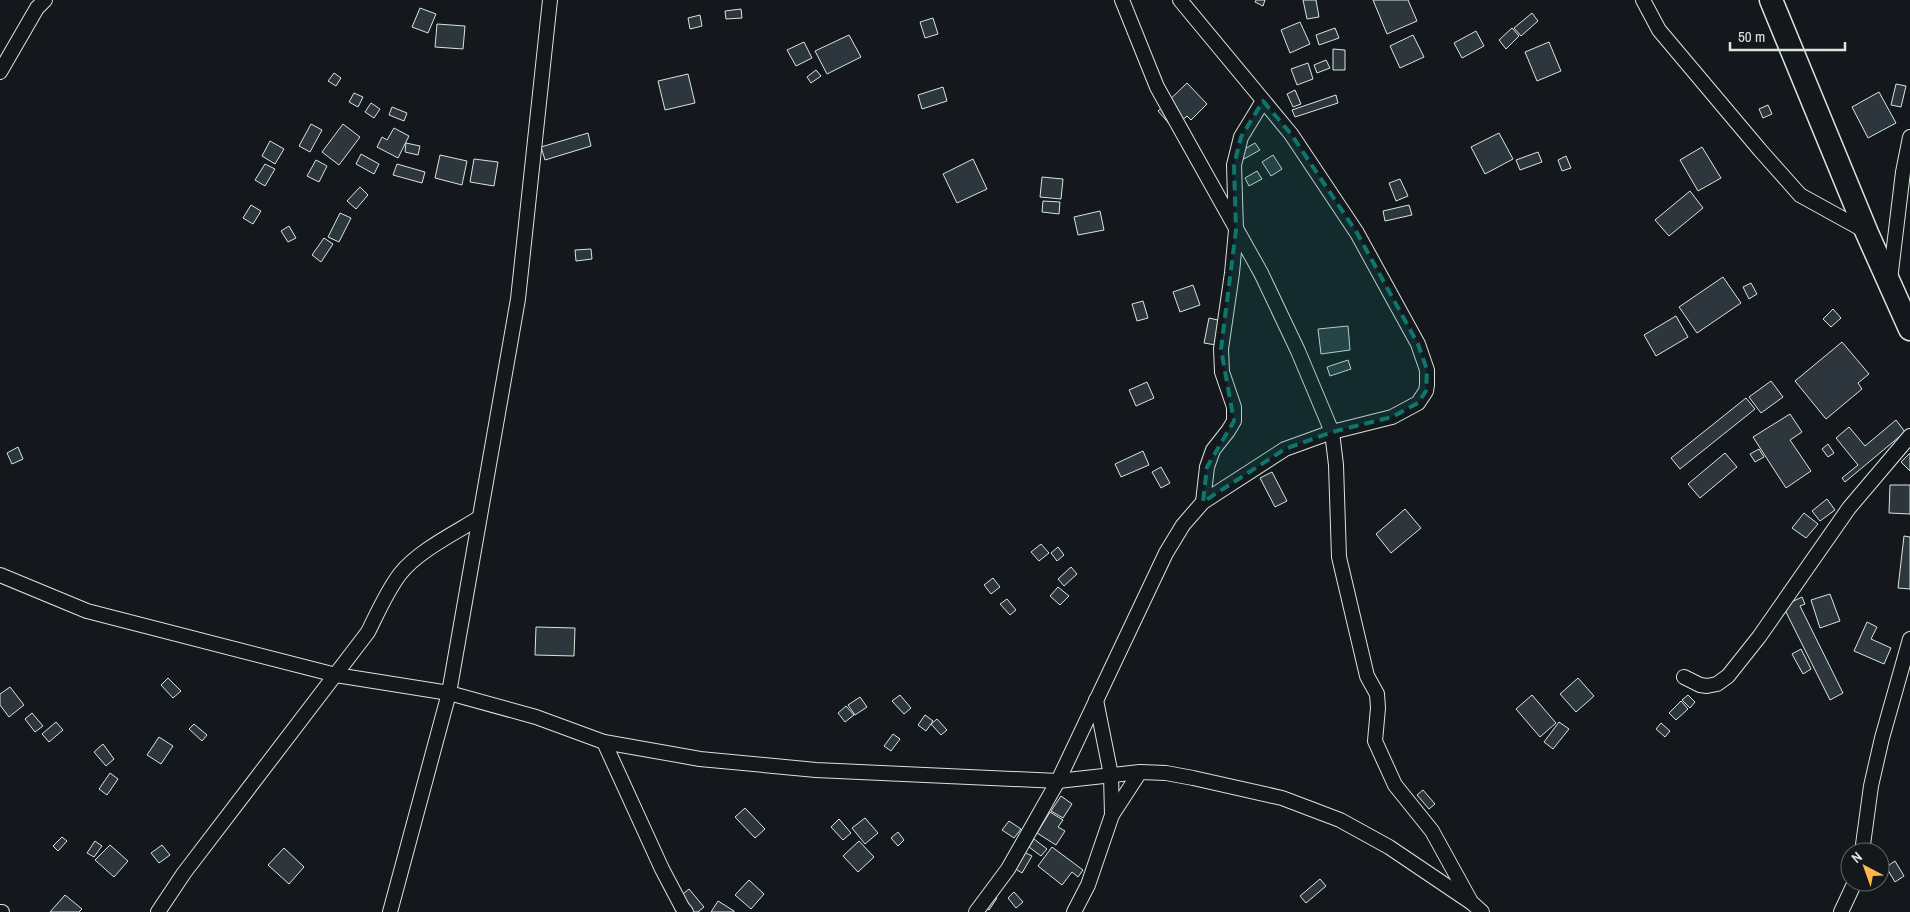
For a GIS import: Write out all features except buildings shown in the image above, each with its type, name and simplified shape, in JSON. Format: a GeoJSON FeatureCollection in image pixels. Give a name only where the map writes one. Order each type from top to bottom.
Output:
{"type":"FeatureCollection","features":[{"type":"Feature","properties":{"kind":"main road"},"geometry":{"type":"LineString","coordinates":[[1771,0],[1867,233],[1910,329]]}},
{"type":"Feature","properties":{"kind":"street"},"geometry":{"type":"LineString","coordinates":[[0,72],[37,8],[45,0]]}},
{"type":"Feature","properties":{"kind":"street"},"geometry":{"type":"LineString","coordinates":[[390,912],[449,693],[518,299],[550,0]]}},
{"type":"Feature","properties":{"kind":"street"},"geometry":{"type":"LineString","coordinates":[[1122,0],[1157,87],[1261,273],[1298,351],[1332,432],[1336,465],[1339,557],[1367,676],[1377,694],[1378,708],[1375,741],[1395,785],[1432,831],[1477,907]]}},
{"type":"Feature","properties":{"kind":"street"},"geometry":{"type":"LineString","coordinates":[[976,912],[1008,869],[1058,781],[1166,553],[1184,525],[1203,502],[1285,449],[1332,432],[1392,417],[1418,403],[1426,391],[1427,370],[1418,344],[1357,233],[1291,134],[1180,0]]}},
{"type":"Feature","properties":{"kind":"street"},"geometry":{"type":"LineString","coordinates":[[1642,0],[1659,30],[1800,195],[1867,233]]}},
{"type":"Feature","properties":{"kind":"street"},"geometry":{"type":"LineString","coordinates":[[1203,502],[1206,467],[1213,450],[1228,432],[1234,421],[1234,407],[1222,372],[1220,349],[1232,273],[1236,230],[1234,166],[1241,137],[1263,100]]}},
{"type":"Feature","properties":{"kind":"street"},"geometry":{"type":"LineString","coordinates":[[1890,282],[1903,172],[1910,137]]}},
{"type":"Feature","properties":{"kind":"street"},"geometry":{"type":"LineString","coordinates":[[1684,677],[1700,685],[1707,686],[1716,684],[1728,676],[1759,637],[1849,508],[1910,436]]}},
{"type":"Feature","properties":{"kind":"street"},"geometry":{"type":"LineString","coordinates":[[158,912],[184,873],[368,632],[383,600],[401,572],[421,555],[479,518]]}},
{"type":"Feature","properties":{"kind":"street"},"geometry":{"type":"LineString","coordinates":[[0,576],[87,611],[336,675],[449,693],[536,717],[604,742],[700,759],[816,770],[1058,781],[1140,772],[1166,773],[1193,778],[1282,798],[1340,820],[1389,847],[1477,907]]}},
{"type":"Feature","properties":{"kind":"street"},"geometry":{"type":"LineString","coordinates":[[1863,842],[1871,786],[1882,738],[1910,639]]}},
{"type":"Feature","properties":{"kind":"street"},"geometry":{"type":"LineString","coordinates":[[1096,700],[1111,774],[1112,815]]}},
{"type":"Feature","properties":{"kind":"street"},"geometry":{"type":"LineString","coordinates":[[604,742],[662,868],[686,912]]}},
{"type":"Feature","properties":{"kind":"street"},"geometry":{"type":"LineString","coordinates":[[1074,912],[1088,885],[1112,815],[1140,772]]}},
{"type":"Feature","properties":{"kind":"street"},"geometry":{"type":"LineString","coordinates":[[1841,912],[1850,892]]}},
{"type":"Feature","properties":{"kind":"highlighted area"},"geometry":{"type":"Polygon","coordinates":[[[1263,101],[1291,134],[1357,233],[1418,344],[1427,370],[1426,391],[1418,403],[1392,417],[1332,432],[1285,449],[1203,502],[1207,467],[1234,421],[1221,349],[1236,230],[1234,165],[1241,137],[1263,101]]]}}]}
